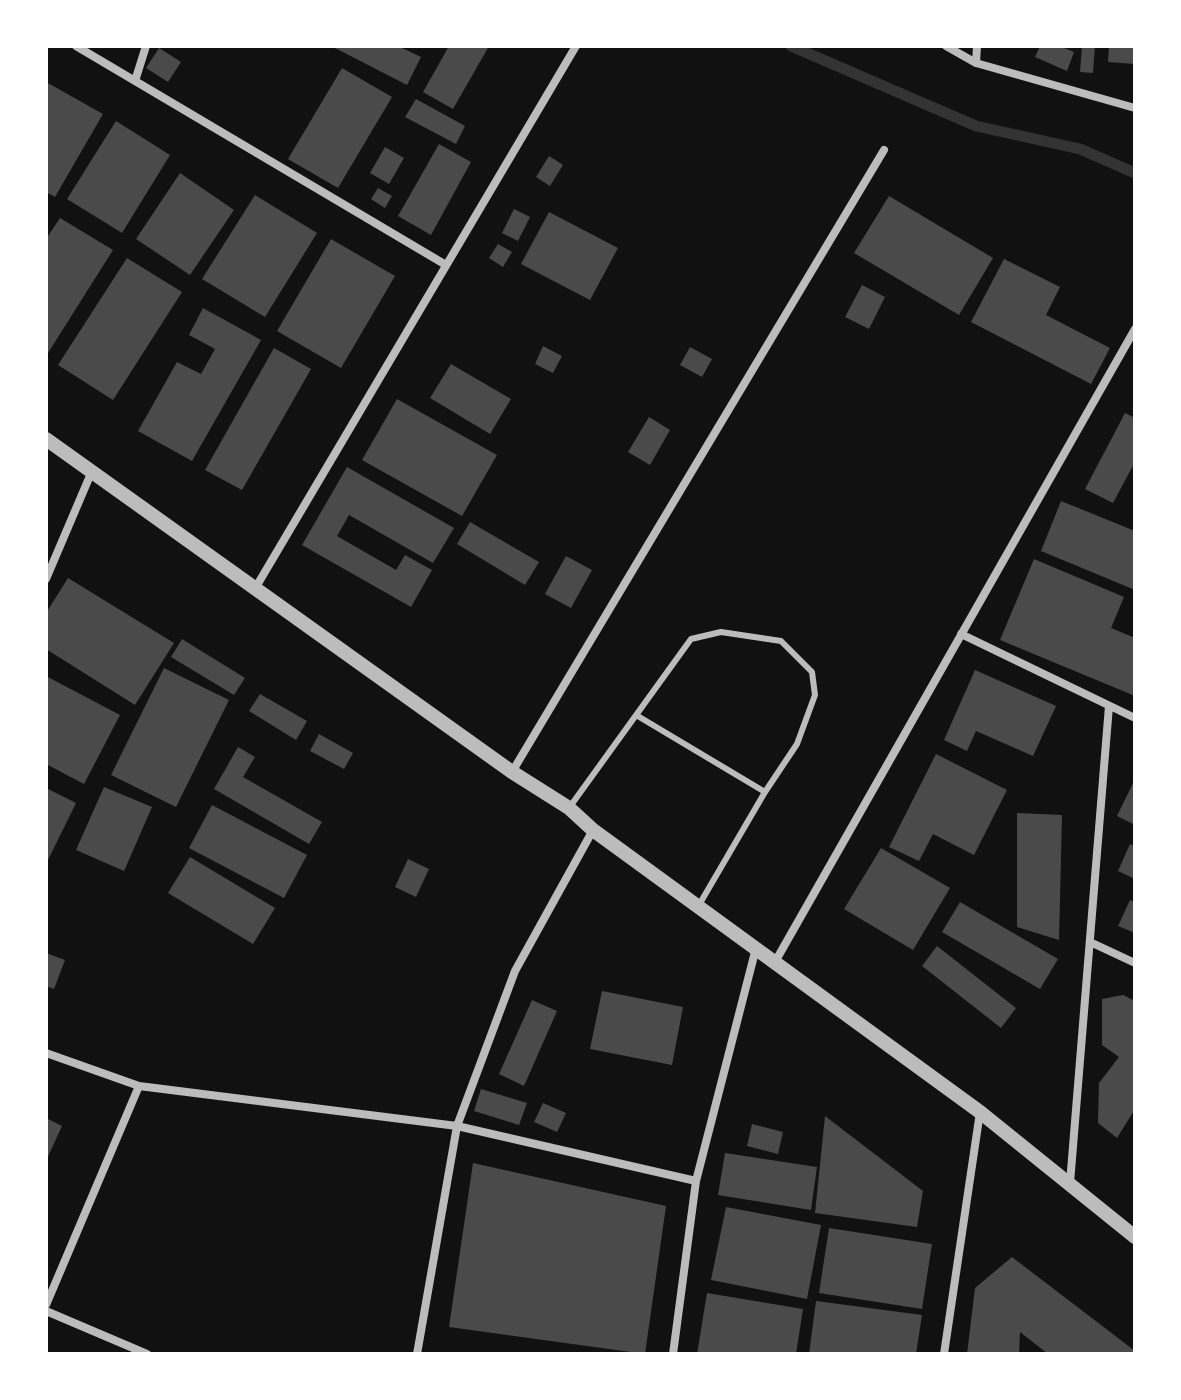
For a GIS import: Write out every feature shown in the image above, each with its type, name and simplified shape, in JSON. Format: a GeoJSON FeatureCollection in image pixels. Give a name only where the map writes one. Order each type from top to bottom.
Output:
{"type":"FeatureCollection","features":[{"type":"Feature","properties":{"kind":"street"},"geometry":{"type":"LineString","coordinates":[[76,46],[446,265]]}},
{"type":"Feature","properties":{"kind":"street"},"geometry":{"type":"LineString","coordinates":[[135,81],[146,46]]}},
{"type":"Feature","properties":{"kind":"street"},"geometry":{"type":"LineString","coordinates":[[256,587],[576,46]]}},
{"type":"Feature","properties":{"kind":"street"},"geometry":{"type":"LineString","coordinates":[[946,46],[976,63],[1135,108]]}},
{"type":"Feature","properties":{"kind":"street"},"geometry":{"type":"LineString","coordinates":[[976,63],[977,46]]}},
{"type":"Feature","properties":{"kind":"street"},"geometry":{"type":"LineString","coordinates":[[512,772],[884,150]]}},
{"type":"Feature","properties":{"kind":"street"},"geometry":{"type":"LineString","coordinates":[[775,962],[1135,329]]}},
{"type":"Feature","properties":{"kind":"street"},"geometry":{"type":"LineString","coordinates":[[46,439],[512,772],[569,808],[593,830],[980,1112],[1135,1237]]}},
{"type":"Feature","properties":{"kind":"street"},"geometry":{"type":"LineString","coordinates":[[46,579],[92,471]]}},
{"type":"Feature","properties":{"kind":"street"},"geometry":{"type":"LineString","coordinates":[[961,634],[1135,718]]}},
{"type":"Feature","properties":{"kind":"street"},"geometry":{"type":"LineString","coordinates":[[1069,1184],[1109,706]]}},
{"type":"Feature","properties":{"kind":"street"},"geometry":{"type":"LineString","coordinates":[[417,1354],[457,1126],[515,971],[593,830]]}},
{"type":"Feature","properties":{"kind":"street"},"geometry":{"type":"LineString","coordinates":[[1090,942],[1135,963]]}},
{"type":"Feature","properties":{"kind":"street"},"geometry":{"type":"LineString","coordinates":[[673,1354],[696,1181],[756,948]]}},
{"type":"Feature","properties":{"kind":"street"},"geometry":{"type":"LineString","coordinates":[[46,1053],[139,1086],[457,1126],[696,1181]]}},
{"type":"Feature","properties":{"kind":"street"},"geometry":{"type":"LineString","coordinates":[[46,1305],[139,1086]]}},
{"type":"Feature","properties":{"kind":"street"},"geometry":{"type":"LineString","coordinates":[[944,1354],[980,1112]]}},
{"type":"Feature","properties":{"kind":"street"},"geometry":{"type":"LineString","coordinates":[[46,1311],[147,1354]]}},
{"type":"Feature","properties":{"kind":"lane"},"geometry":{"type":"LineString","coordinates":[[569,808],[691,639],[721,632],[781,641],[812,672],[815,695],[797,744],[698,906]]}},
{"type":"Feature","properties":{"kind":"lane"},"geometry":{"type":"LineString","coordinates":[[636,715],[765,792]]}},
{"type":"Feature","properties":{"kind":"building"},"geometry":{"type":"Polygon","coordinates":[[[336,46],[398,46],[421,57],[407,85],[336,46]]]}},
{"type":"Feature","properties":{"kind":"building"},"geometry":{"type":"Polygon","coordinates":[[[449,46],[489,46],[453,109],[423,92],[449,46]]]}},
{"type":"Feature","properties":{"kind":"building"},"geometry":{"type":"Polygon","coordinates":[[[1040,46],[1059,46],[1074,52],[1067,71],[1035,57],[1040,46]]]}},
{"type":"Feature","properties":{"kind":"building"},"geometry":{"type":"Polygon","coordinates":[[[1082,46],[1095,46],[1093,73],[1080,72],[1082,46]]]}},
{"type":"Feature","properties":{"kind":"building"},"geometry":{"type":"Polygon","coordinates":[[[1109,46],[1135,46],[1135,64],[1108,62],[1109,46]]]}},
{"type":"Feature","properties":{"kind":"building"},"geometry":{"type":"Polygon","coordinates":[[[159,48],[181,62],[168,82],[146,68],[159,48]]]}},
{"type":"Feature","properties":{"kind":"building"},"geometry":{"type":"Polygon","coordinates":[[[342,68],[392,97],[338,188],[288,159],[342,68]]]}},
{"type":"Feature","properties":{"kind":"building"},"geometry":{"type":"Polygon","coordinates":[[[46,82],[103,114],[55,197],[46,192],[46,82]]]}},
{"type":"Feature","properties":{"kind":"building"},"geometry":{"type":"Polygon","coordinates":[[[416,99],[465,126],[456,144],[405,117],[416,99]]]}},
{"type":"Feature","properties":{"kind":"building"},"geometry":{"type":"Polygon","coordinates":[[[116,121],[170,155],[122,233],[67,199],[116,121]]]}},
{"type":"Feature","properties":{"kind":"building"},"geometry":{"type":"Polygon","coordinates":[[[439,144],[471,162],[431,235],[398,216],[439,144]]]}},
{"type":"Feature","properties":{"kind":"building"},"geometry":{"type":"Polygon","coordinates":[[[385,147],[404,158],[389,184],[370,173],[385,147]]]}},
{"type":"Feature","properties":{"kind":"building"},"geometry":{"type":"Polygon","coordinates":[[[549,156],[563,165],[550,186],[536,177],[549,156]]]}},
{"type":"Feature","properties":{"kind":"building"},"geometry":{"type":"Polygon","coordinates":[[[180,173],[234,210],[190,275],[136,239],[180,173]]]}},
{"type":"Feature","properties":{"kind":"building"},"geometry":{"type":"Polygon","coordinates":[[[378,188],[392,196],[385,208],[371,199],[378,188]]]}},
{"type":"Feature","properties":{"kind":"building"},"geometry":{"type":"Polygon","coordinates":[[[255,195],[317,233],[265,317],[202,279],[255,195]]]}},
{"type":"Feature","properties":{"kind":"building"},"geometry":{"type":"Polygon","coordinates":[[[889,196],[993,258],[959,315],[854,253],[889,196]]]}},
{"type":"Feature","properties":{"kind":"building"},"geometry":{"type":"Polygon","coordinates":[[[514,209],[530,217],[518,241],[502,233],[514,209]]]}},
{"type":"Feature","properties":{"kind":"building"},"geometry":{"type":"Polygon","coordinates":[[[549,212],[618,248],[590,300],[521,264],[549,212]]]}},
{"type":"Feature","properties":{"kind":"building"},"geometry":{"type":"Polygon","coordinates":[[[60,218],[113,250],[48,353],[46,239],[60,218]]]}},
{"type":"Feature","properties":{"kind":"building"},"geometry":{"type":"Polygon","coordinates":[[[331,239],[395,276],[341,368],[277,331],[331,239]]]}},
{"type":"Feature","properties":{"kind":"building"},"geometry":{"type":"Polygon","coordinates":[[[498,244],[512,252],[503,267],[489,258],[498,244]]]}},
{"type":"Feature","properties":{"kind":"building"},"geometry":{"type":"Polygon","coordinates":[[[127,258],[182,292],[113,400],[58,365],[127,258]]]}},
{"type":"Feature","properties":{"kind":"building"},"geometry":{"type":"Polygon","coordinates":[[[1004,259],[1060,287],[1046,315],[1110,348],[1091,384],[971,322],[1004,259]]]}},
{"type":"Feature","properties":{"kind":"building"},"geometry":{"type":"Polygon","coordinates":[[[862,285],[885,297],[869,329],[845,317],[862,285]]]}},
{"type":"Feature","properties":{"kind":"building"},"geometry":{"type":"Polygon","coordinates":[[[203,308],[261,340],[192,461],[138,431],[177,362],[201,374],[215,349],[189,335],[203,308]]]}},
{"type":"Feature","properties":{"kind":"building"},"geometry":{"type":"Polygon","coordinates":[[[543,346],[562,356],[553,373],[535,364],[543,346]]]}},
{"type":"Feature","properties":{"kind":"building"},"geometry":{"type":"Polygon","coordinates":[[[690,347],[712,359],[702,377],[680,365],[690,347]]]}},
{"type":"Feature","properties":{"kind":"building"},"geometry":{"type":"Polygon","coordinates":[[[274,348],[311,369],[242,490],[205,470],[274,348]]]}},
{"type":"Feature","properties":{"kind":"building"},"geometry":{"type":"Polygon","coordinates":[[[451,364],[511,399],[490,434],[430,398],[451,364]]]}},
{"type":"Feature","properties":{"kind":"building"},"geometry":{"type":"Polygon","coordinates":[[[397,399],[497,455],[462,516],[362,460],[397,399]]]}},
{"type":"Feature","properties":{"kind":"building"},"geometry":{"type":"Polygon","coordinates":[[[1125,413],[1135,418],[1135,462],[1113,503],[1085,489],[1125,413]]]}},
{"type":"Feature","properties":{"kind":"building"},"geometry":{"type":"Polygon","coordinates":[[[649,417],[670,430],[650,465],[628,452],[649,417]]]}},
{"type":"Feature","properties":{"kind":"building"},"geometry":{"type":"Polygon","coordinates":[[[347,467],[454,528],[433,563],[349,515],[337,536],[396,570],[405,555],[432,570],[411,607],[302,545],[347,467]]]}},
{"type":"Feature","properties":{"kind":"building"},"geometry":{"type":"Polygon","coordinates":[[[1061,501],[1135,531],[1135,590],[1041,551],[1061,501]]]}},
{"type":"Feature","properties":{"kind":"building"},"geometry":{"type":"Polygon","coordinates":[[[470,522],[539,562],[525,585],[457,544],[470,522]]]}},
{"type":"Feature","properties":{"kind":"building"},"geometry":{"type":"Polygon","coordinates":[[[566,556],[592,570],[571,608],[545,594],[566,556]]]}},
{"type":"Feature","properties":{"kind":"building"},"geometry":{"type":"Polygon","coordinates":[[[1034,559],[1124,597],[1111,628],[1135,638],[1135,696],[1000,640],[1034,559]]]}},
{"type":"Feature","properties":{"kind":"building"},"geometry":{"type":"Polygon","coordinates":[[[68,578],[174,643],[135,705],[46,649],[46,613],[68,578]]]}},
{"type":"Feature","properties":{"kind":"building"},"geometry":{"type":"Polygon","coordinates":[[[182,639],[245,678],[234,695],[171,657],[182,639]]]}},
{"type":"Feature","properties":{"kind":"building"},"geometry":{"type":"Polygon","coordinates":[[[164,668],[229,700],[176,807],[111,775],[164,668]]]}},
{"type":"Feature","properties":{"kind":"building"},"geometry":{"type":"Polygon","coordinates":[[[975,670],[1056,706],[1033,756],[976,731],[967,751],[944,740],[975,670]]]}},
{"type":"Feature","properties":{"kind":"building"},"geometry":{"type":"Polygon","coordinates":[[[46,676],[120,715],[84,784],[46,764],[46,676]]]}},
{"type":"Feature","properties":{"kind":"building"},"geometry":{"type":"Polygon","coordinates":[[[260,694],[307,721],[296,740],[249,711],[260,694]]]}},
{"type":"Feature","properties":{"kind":"building"},"geometry":{"type":"Polygon","coordinates":[[[319,734],[353,753],[344,769],[310,751],[319,734]]]}},
{"type":"Feature","properties":{"kind":"building"},"geometry":{"type":"Polygon","coordinates":[[[238,747],[255,757],[243,777],[322,822],[309,844],[214,789],[238,747]]]}},
{"type":"Feature","properties":{"kind":"building"},"geometry":{"type":"Polygon","coordinates":[[[936,754],[1007,790],[974,855],[933,834],[919,861],[889,847],[936,754]]]}},
{"type":"Feature","properties":{"kind":"building"},"geometry":{"type":"Polygon","coordinates":[[[1135,779],[1135,825],[1117,816],[1135,779]]]}},
{"type":"Feature","properties":{"kind":"building"},"geometry":{"type":"Polygon","coordinates":[[[104,787],[152,807],[124,871],[76,850],[104,787]]]}},
{"type":"Feature","properties":{"kind":"building"},"geometry":{"type":"Polygon","coordinates":[[[46,788],[76,803],[46,864],[46,788]]]}},
{"type":"Feature","properties":{"kind":"building"},"geometry":{"type":"Polygon","coordinates":[[[212,805],[307,855],[284,898],[189,848],[212,805]]]}},
{"type":"Feature","properties":{"kind":"building"},"geometry":{"type":"Polygon","coordinates":[[[1017,813],[1062,815],[1059,940],[1017,927],[1017,813]]]}},
{"type":"Feature","properties":{"kind":"building"},"geometry":{"type":"Polygon","coordinates":[[[1130,844],[1135,846],[1135,879],[1118,871],[1130,844]]]}},
{"type":"Feature","properties":{"kind":"building"},"geometry":{"type":"Polygon","coordinates":[[[881,848],[950,888],[913,950],[844,909],[881,848]]]}},
{"type":"Feature","properties":{"kind":"building"},"geometry":{"type":"Polygon","coordinates":[[[190,857],[275,908],[253,944],[168,893],[190,857]]]}},
{"type":"Feature","properties":{"kind":"building"},"geometry":{"type":"Polygon","coordinates":[[[408,859],[429,869],[416,897],[395,887],[408,859]]]}},
{"type":"Feature","properties":{"kind":"building"},"geometry":{"type":"Polygon","coordinates":[[[1130,900],[1135,902],[1135,933],[1118,926],[1130,900]]]}},
{"type":"Feature","properties":{"kind":"building"},"geometry":{"type":"Polygon","coordinates":[[[960,902],[1058,959],[1040,989],[942,932],[960,902]]]}},
{"type":"Feature","properties":{"kind":"building"},"geometry":{"type":"Polygon","coordinates":[[[937,946],[1016,1008],[1001,1028],[922,966],[937,946]]]}},
{"type":"Feature","properties":{"kind":"building"},"geometry":{"type":"Polygon","coordinates":[[[46,953],[65,960],[54,989],[46,986],[46,953]]]}},
{"type":"Feature","properties":{"kind":"building"},"geometry":{"type":"Polygon","coordinates":[[[602,991],[683,1007],[672,1065],[590,1049],[602,991]]]}},
{"type":"Feature","properties":{"kind":"building"},"geometry":{"type":"Polygon","coordinates":[[[1123,995],[1135,1001],[1135,1109],[1117,1138],[1098,1123],[1099,1083],[1119,1057],[1102,1045],[1102,999],[1123,995]]]}},
{"type":"Feature","properties":{"kind":"building"},"geometry":{"type":"Polygon","coordinates":[[[532,1000],[557,1011],[524,1086],[499,1074],[532,1000]]]}},
{"type":"Feature","properties":{"kind":"building"},"geometry":{"type":"Polygon","coordinates":[[[481,1089],[527,1103],[519,1125],[474,1111],[481,1089]]]}},
{"type":"Feature","properties":{"kind":"building"},"geometry":{"type":"Polygon","coordinates":[[[543,1103],[566,1113],[557,1132],[534,1122],[543,1103]]]}},
{"type":"Feature","properties":{"kind":"building"},"geometry":{"type":"Polygon","coordinates":[[[825,1116],[923,1191],[917,1227],[815,1213],[825,1116]]]}},
{"type":"Feature","properties":{"kind":"building"},"geometry":{"type":"Polygon","coordinates":[[[46,1118],[62,1126],[46,1161],[46,1118]]]}},
{"type":"Feature","properties":{"kind":"building"},"geometry":{"type":"Polygon","coordinates":[[[752,1124],[783,1132],[778,1154],[747,1146],[752,1124]]]}},
{"type":"Feature","properties":{"kind":"building"},"geometry":{"type":"Polygon","coordinates":[[[725,1153],[817,1167],[811,1210],[718,1195],[725,1153]]]}},
{"type":"Feature","properties":{"kind":"building"},"geometry":{"type":"Polygon","coordinates":[[[473,1163],[666,1206],[645,1354],[449,1327],[473,1163]]]}},
{"type":"Feature","properties":{"kind":"building"},"geometry":{"type":"Polygon","coordinates":[[[726,1207],[821,1225],[807,1299],[711,1280],[726,1207]]]}},
{"type":"Feature","properties":{"kind":"building"},"geometry":{"type":"Polygon","coordinates":[[[829,1228],[932,1244],[922,1309],[819,1293],[829,1228]]]}},
{"type":"Feature","properties":{"kind":"building"},"geometry":{"type":"Polygon","coordinates":[[[1012,1257],[1135,1354],[1048,1354],[1020,1332],[1019,1354],[967,1354],[975,1288],[1012,1257]]]}},
{"type":"Feature","properties":{"kind":"building"},"geometry":{"type":"Polygon","coordinates":[[[707,1293],[803,1309],[796,1354],[697,1354],[707,1293]]]}},
{"type":"Feature","properties":{"kind":"building"},"geometry":{"type":"Polygon","coordinates":[[[816,1301],[922,1315],[916,1354],[809,1354],[816,1301]]]}},
{"type":"Feature","properties":{"kind":"waterway"},"geometry":{"type":"LineString","coordinates":[[791,46],[976,126],[1080,149],[1135,173]]}}]}
